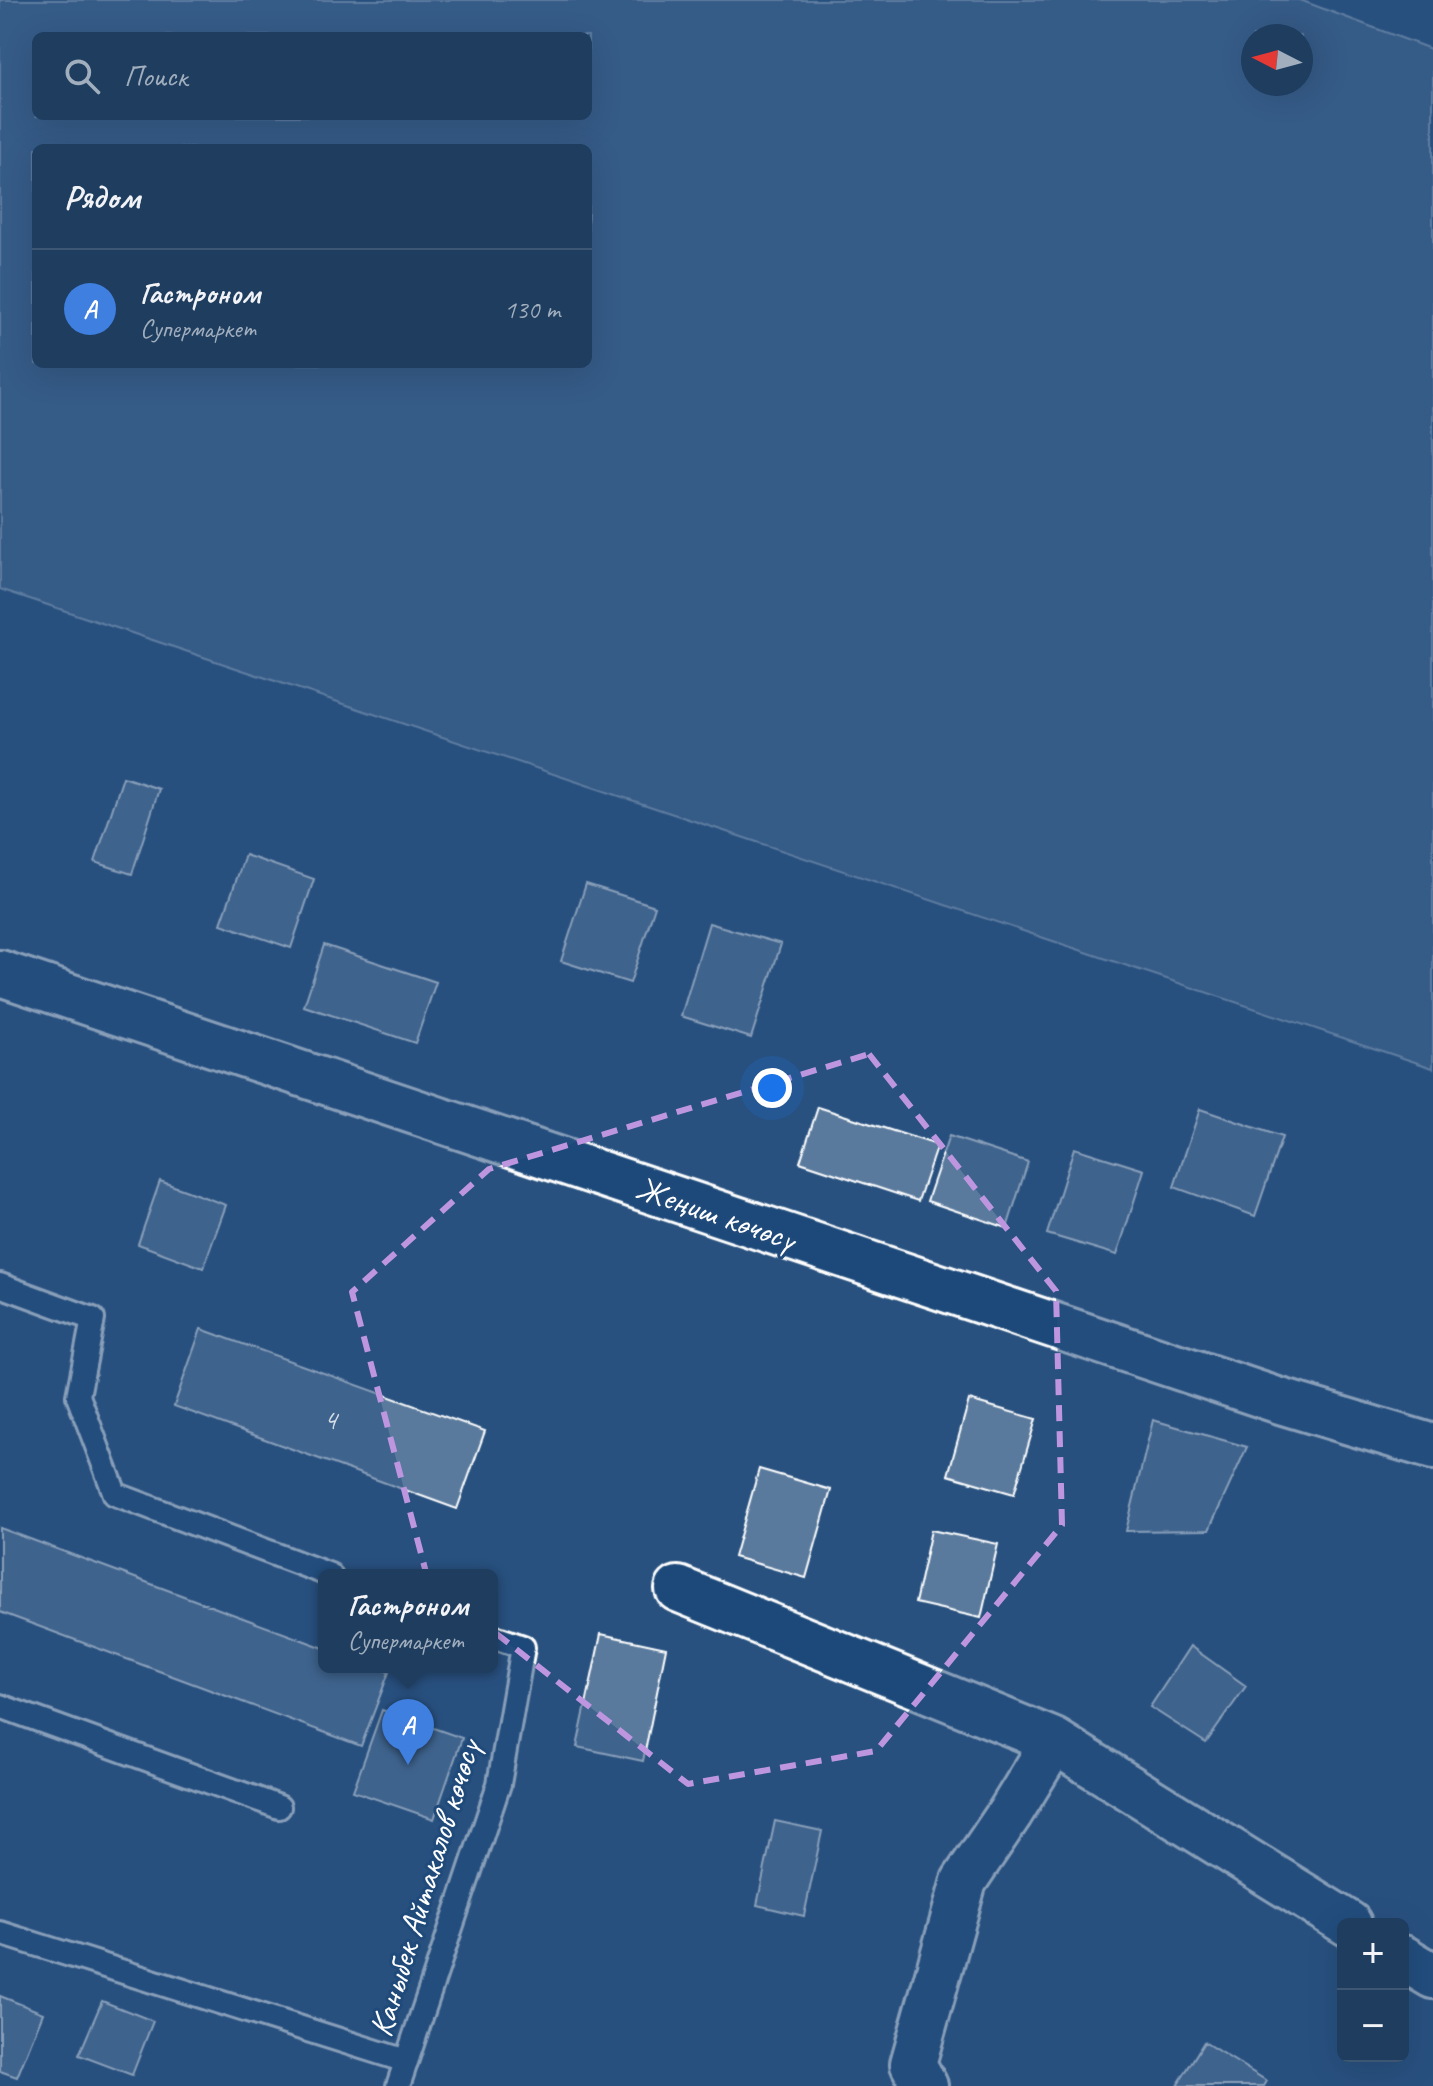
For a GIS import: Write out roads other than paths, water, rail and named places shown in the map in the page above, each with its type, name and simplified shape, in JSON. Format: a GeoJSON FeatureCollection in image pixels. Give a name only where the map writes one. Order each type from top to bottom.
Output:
{"type":"FeatureCollection","features":[{"type":"Feature","properties":{"kind":"street","name":"Жеңиш көчөсү"},"geometry":{"type":"LineString","coordinates":[[0,973],[1277,1400],[1433,1447]]}},
{"type":"Feature","properties":{"kind":"street"},"geometry":{"type":"LineString","coordinates":[[678,1589],[1054,1741],[1339,1918]]}},
{"type":"Feature","properties":{"kind":"street"},"geometry":{"type":"LineString","coordinates":[[925,2086],[913,2064],[964,1881],[1054,1741]]}},
{"type":"Feature","properties":{"kind":"street"},"geometry":{"type":"LineString","coordinates":[[1409,1962],[1433,1976]]}},
{"type":"Feature","properties":{"kind":"lane"},"geometry":{"type":"LineString","coordinates":[[0,1285],[93,1319],[78,1396],[115,1494],[318,1570]]}},
{"type":"Feature","properties":{"kind":"lane","name":"Каныбек Айтакалов көчөсү"},"geometry":{"type":"LineString","coordinates":[[398,2086],[499,1784],[523,1647],[498,1638]]}},
{"type":"Feature","properties":{"kind":"lane"},"geometry":{"type":"LineString","coordinates":[[0,1706],[279,1807]]}},
{"type":"Feature","properties":{"kind":"lane"},"geometry":{"type":"LineString","coordinates":[[0,1933],[406,2061]]}},
{"type":"Feature","properties":{"kind":"place","name":"Гастроном"},"geometry":{"type":"Point","coordinates":[408,1765]}}]}
